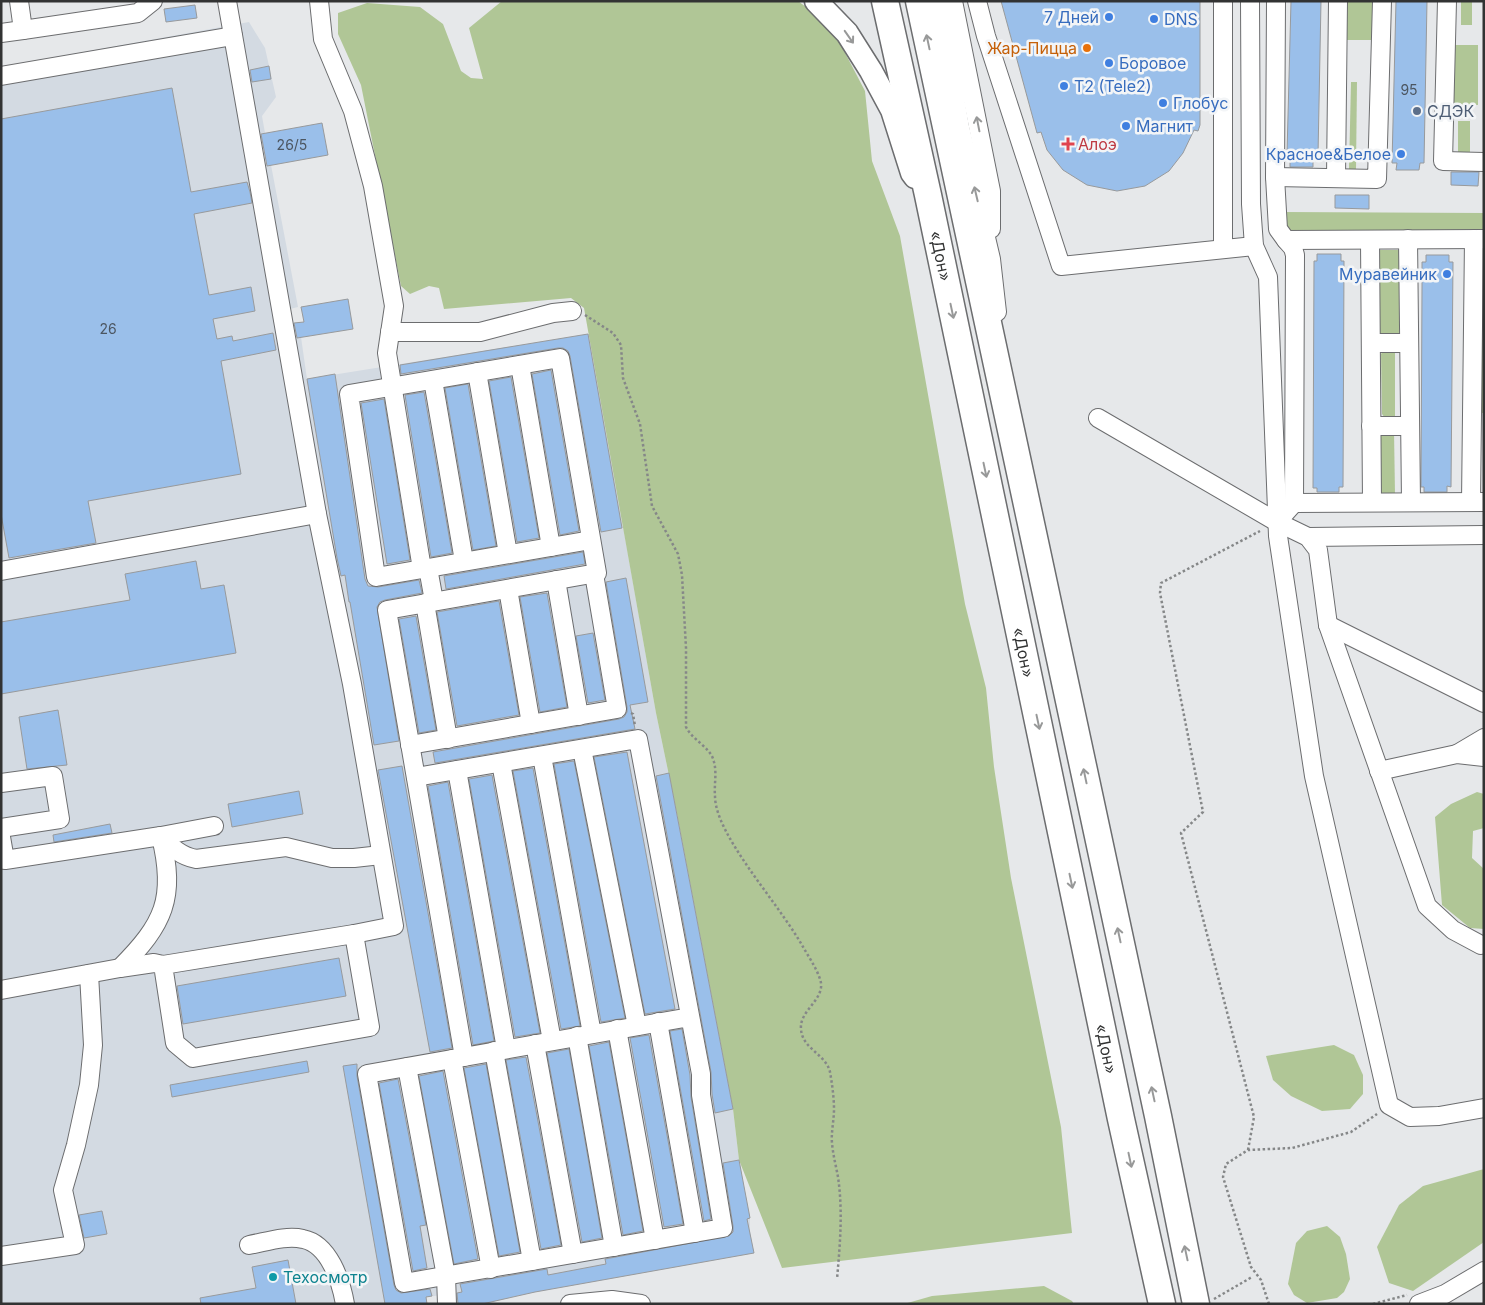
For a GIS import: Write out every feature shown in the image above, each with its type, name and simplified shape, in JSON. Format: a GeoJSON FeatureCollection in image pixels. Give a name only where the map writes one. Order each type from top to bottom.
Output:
{"type":"FeatureCollection","features":[{"type":"Feature","properties":{"kind":"highway","name":"«Дон»"},"geometry":{"type":"LineString","coordinates":[[919,1],[1201,1302]]}},
{"type":"Feature","properties":{"kind":"highway","name":"«Дон»"},"geometry":{"type":"LineString","coordinates":[[885,5],[928,195],[1119,1110],[1162,1304]]}},
{"type":"Feature","properties":{"kind":"main road"},"geometry":{"type":"LineString","coordinates":[[816,1],[846,33],[871,71],[892,110],[912,173],[928,195]]}},
{"type":"Feature","properties":{"kind":"street"},"geometry":{"type":"LineString","coordinates":[[19,1],[23,30]]}},
{"type":"Feature","properties":{"kind":"street"},"geometry":{"type":"LineString","coordinates":[[1,33],[138,13],[153,1]]}},
{"type":"Feature","properties":{"kind":"street"},"geometry":{"type":"LineString","coordinates":[[1,990],[120,968],[154,963],[163,965],[394,926],[352,684],[318,514],[227,1]]}},
{"type":"Feature","properties":{"kind":"street"},"geometry":{"type":"LineString","coordinates":[[319,1],[323,39],[353,111],[373,186],[394,306],[387,353],[425,568],[448,739]]}},
{"type":"Feature","properties":{"kind":"street"},"geometry":{"type":"LineString","coordinates":[[938,1],[960,127],[991,259]]}},
{"type":"Feature","properties":{"kind":"street"},"geometry":{"type":"LineString","coordinates":[[953,1],[991,191],[991,259],[999,335],[1000,380]]}},
{"type":"Feature","properties":{"kind":"street"},"geometry":{"type":"LineString","coordinates":[[977,1],[986,36],[1061,266],[1254,246]]}},
{"type":"Feature","properties":{"kind":"street"},"geometry":{"type":"LineString","coordinates":[[1223,1],[1223,248]]}},
{"type":"Feature","properties":{"kind":"street"},"geometry":{"type":"LineString","coordinates":[[1250,1],[1251,204],[1254,246],[1268,277],[1279,546],[1314,776],[1389,1106],[1410,1117],[1439,1116],[1484,1108]]}},
{"type":"Feature","properties":{"kind":"street"},"geometry":{"type":"LineString","coordinates":[[1276,1],[1276,177],[1278,229],[1293,248],[1294,255],[1294,504],[1277,522]]}},
{"type":"Feature","properties":{"kind":"street"},"geometry":{"type":"LineString","coordinates":[[1336,177],[1338,1]]}},
{"type":"Feature","properties":{"kind":"street"},"geometry":{"type":"LineString","coordinates":[[1276,177],[1377,179],[1382,1]]}},
{"type":"Feature","properties":{"kind":"street"},"geometry":{"type":"LineString","coordinates":[[1447,1],[1443,161],[1484,162]]}},
{"type":"Feature","properties":{"kind":"street"},"geometry":{"type":"LineString","coordinates":[[1,76],[233,36]]}},
{"type":"Feature","properties":{"kind":"street"},"geometry":{"type":"LineString","coordinates":[[1408,239],[1411,501]]}},
{"type":"Feature","properties":{"kind":"street"},"geometry":{"type":"LineString","coordinates":[[1286,240],[1479,239],[1478,502],[1411,501],[1294,504]]}},
{"type":"Feature","properties":{"kind":"street"},"geometry":{"type":"LineString","coordinates":[[1370,240],[1372,502]]}},
{"type":"Feature","properties":{"kind":"street"},"geometry":{"type":"LineString","coordinates":[[390,332],[480,332],[553,313],[572,311]]}},
{"type":"Feature","properties":{"kind":"street"},"geometry":{"type":"LineString","coordinates":[[1371,343],[1409,343]]}},
{"type":"Feature","properties":{"kind":"street"},"geometry":{"type":"LineString","coordinates":[[410,745],[618,709],[594,574],[596,573],[591,540],[560,358],[349,394],[376,577],[591,540]]}},
{"type":"Feature","properties":{"kind":"street"},"geometry":{"type":"LineString","coordinates":[[520,365],[551,547]]}},
{"type":"Feature","properties":{"kind":"street"},"geometry":{"type":"LineString","coordinates":[[477,372],[508,554]]}},
{"type":"Feature","properties":{"kind":"street"},"geometry":{"type":"LineString","coordinates":[[433,380],[464,561]]}},
{"type":"Feature","properties":{"kind":"street"},"geometry":{"type":"LineString","coordinates":[[1098,418],[1277,522],[1308,537],[1318,550],[1328,625],[1427,906],[1453,930],[1481,945]]}},
{"type":"Feature","properties":{"kind":"street"},"geometry":{"type":"LineString","coordinates":[[1371,426],[1410,426]]}},
{"type":"Feature","properties":{"kind":"street"},"geometry":{"type":"LineString","coordinates":[[1,571],[318,514]]}},
{"type":"Feature","properties":{"kind":"street"},"geometry":{"type":"LineString","coordinates":[[1308,537],[1484,534]]}},
{"type":"Feature","properties":{"kind":"street"},"geometry":{"type":"LineString","coordinates":[[490,1269],[416,777],[387,610],[594,574]]}},
{"type":"Feature","properties":{"kind":"street"},"geometry":{"type":"LineString","coordinates":[[556,580],[579,716]]}},
{"type":"Feature","properties":{"kind":"street"},"geometry":{"type":"LineString","coordinates":[[508,588],[532,724]]}},
{"type":"Feature","properties":{"kind":"street"},"geometry":{"type":"LineString","coordinates":[[1328,625],[1484,703]]}},
{"type":"Feature","properties":{"kind":"street"},"geometry":{"type":"LineString","coordinates":[[1379,772],[1457,754],[1484,738]]}},
{"type":"Feature","properties":{"kind":"street"},"geometry":{"type":"LineString","coordinates":[[416,777],[638,739],[701,1074],[700,1095],[723,1228],[404,1283],[367,1074],[690,1017]]}},
{"type":"Feature","properties":{"kind":"street"},"geometry":{"type":"LineString","coordinates":[[582,749],[636,1026]]}},
{"type":"Feature","properties":{"kind":"street"},"geometry":{"type":"LineString","coordinates":[[1457,754],[1484,757]]}},
{"type":"Feature","properties":{"kind":"street"},"geometry":{"type":"LineString","coordinates":[[542,756],[585,1035],[614,1247]]}},
{"type":"Feature","properties":{"kind":"street"},"geometry":{"type":"LineString","coordinates":[[501,763],[573,1254]]}},
{"type":"Feature","properties":{"kind":"street"},"geometry":{"type":"LineString","coordinates":[[458,770],[532,1262]]}},
{"type":"Feature","properties":{"kind":"street"},"geometry":{"type":"LineString","coordinates":[[1,783],[53,776],[60,819],[1,828]]}},
{"type":"Feature","properties":{"kind":"street"},"geometry":{"type":"LineString","coordinates":[[1,838],[5,860],[214,826]]}},
{"type":"Feature","properties":{"kind":"street"},"geometry":{"type":"LineString","coordinates":[[161,836],[175,850],[196,860],[286,847],[332,858],[354,858],[381,854]]}},
{"type":"Feature","properties":{"kind":"street"},"geometry":{"type":"LineString","coordinates":[[120,968],[139,950],[156,927],[166,902],[168,881],[161,836]]}},
{"type":"Feature","properties":{"kind":"street"},"geometry":{"type":"LineString","coordinates":[[163,965],[175,1043],[193,1058],[370,1027],[354,934]]}},
{"type":"Feature","properties":{"kind":"street"},"geometry":{"type":"LineString","coordinates":[[1,1256],[75,1245],[63,1190],[76,1145],[89,1085],[93,1045],[89,974]]}},
{"type":"Feature","properties":{"kind":"street"},"geometry":{"type":"LineString","coordinates":[[658,1022],[695,1233]]}},
{"type":"Feature","properties":{"kind":"street"},"geometry":{"type":"LineString","coordinates":[[617,1029],[655,1240]]}},
{"type":"Feature","properties":{"kind":"street"},"geometry":{"type":"LineString","coordinates":[[407,1067],[446,1276],[447,1304]]}},
{"type":"Feature","properties":{"kind":"street"},"geometry":{"type":"LineString","coordinates":[[249,1245],[292,1238],[305,1239],[317,1246],[328,1258],[337,1273],[345,1304]]}},
{"type":"Feature","properties":{"kind":"street"},"geometry":{"type":"LineString","coordinates":[[1419,1304],[1445,1294],[1484,1271]]}},
{"type":"Feature","properties":{"kind":"street"},"geometry":{"type":"LineString","coordinates":[[570,1304],[612,1300],[641,1304]]}},
{"type":"Feature","properties":{"kind":"path"},"geometry":{"type":"LineString","coordinates":[[572,311],[581,313],[613,333],[621,345],[624,378],[640,424],[652,506],[678,554],[682,575],[686,648],[686,727],[710,753],[714,761],[717,809],[728,835],[792,930],[820,980],[822,990],[802,1019],[800,1028],[803,1040],[825,1062],[831,1078],[834,1109],[831,1130],[832,1152],[838,1177],[840,1197],[841,1232],[837,1279]]}},
{"type":"Feature","properties":{"kind":"path"},"geometry":{"type":"LineString","coordinates":[[1248,1150],[1254,1117],[1181,833],[1203,812],[1160,594],[1161,582],[1277,522]]}},
{"type":"Feature","properties":{"kind":"path"},"geometry":{"type":"LineString","coordinates":[[618,709],[633,714],[638,739]]}},
{"type":"Feature","properties":{"kind":"path"},"geometry":{"type":"LineString","coordinates":[[1269,1304],[1261,1280],[1251,1267],[1223,1177],[1226,1164],[1248,1150],[1292,1148],[1351,1132],[1389,1106]]}},
{"type":"Feature","properties":{"kind":"path"},"geometry":{"type":"LineString","coordinates":[[1201,1302],[1252,1277]]}},
{"type":"Feature","properties":{"kind":"shaded area"},"geometry":{"type":"Polygon","coordinates":[[[249,22],[265,48],[276,97],[262,116],[265,133],[257,134],[263,167],[271,165],[298,307],[286,310],[291,339],[301,337],[307,379],[589,334],[656,713],[733,1109],[754,1253],[535,1292],[482,1304],[454,1304],[451,1294],[426,1297],[427,1304],[1,1304],[1,67],[249,22]]]}},
{"type":"Feature","properties":{"kind":"green space"},"geometry":{"type":"Polygon","coordinates":[[[502,1],[798,1],[831,26],[865,91],[872,161],[900,236],[965,604],[986,688],[994,767],[1011,878],[1061,1127],[1072,1233],[782,1268],[739,1160],[733,1109],[656,713],[584,308],[571,298],[444,309],[439,288],[429,286],[410,294],[401,286],[361,85],[338,34],[338,13],[367,3],[420,7],[443,24],[461,71],[471,78],[483,79],[469,28],[502,1]]]}},
{"type":"Feature","properties":{"kind":"green space"},"geometry":{"type":"Polygon","coordinates":[[[1347,1],[1375,1],[1375,40],[1347,40],[1347,1]]]}},
{"type":"Feature","properties":{"kind":"green space"},"geometry":{"type":"Polygon","coordinates":[[[1461,1],[1472,1],[1472,25],[1461,25],[1461,1]]]}},
{"type":"Feature","properties":{"kind":"green space"},"geometry":{"type":"Polygon","coordinates":[[[1452,45],[1478,45],[1478,105],[1452,105],[1452,45]]]}},
{"type":"Feature","properties":{"kind":"green space"},"geometry":{"type":"Polygon","coordinates":[[[1351,82],[1357,82],[1356,169],[1349,169],[1351,82]]]}},
{"type":"Feature","properties":{"kind":"green space"},"geometry":{"type":"Polygon","coordinates":[[[1458,121],[1470,121],[1470,152],[1458,152],[1458,121]]]}},
{"type":"Feature","properties":{"kind":"green space"},"geometry":{"type":"Polygon","coordinates":[[[1284,212],[1484,213],[1484,232],[1283,231],[1284,212]]]}},
{"type":"Feature","properties":{"kind":"green space"},"geometry":{"type":"Polygon","coordinates":[[[1379,250],[1399,250],[1399,338],[1378,338],[1379,250]]]}},
{"type":"Feature","properties":{"kind":"green space"},"geometry":{"type":"Polygon","coordinates":[[[1479,340],[1484,340],[1484,413],[1479,413],[1479,340]]]}},
{"type":"Feature","properties":{"kind":"green space"},"geometry":{"type":"Polygon","coordinates":[[[1395,349],[1395,419],[1385,418],[1382,414],[1381,354],[1383,351],[1395,349]]]}},
{"type":"Feature","properties":{"kind":"green space"},"geometry":{"type":"Polygon","coordinates":[[[1377,431],[1394,431],[1395,495],[1378,495],[1377,431]]]}},
{"type":"Feature","properties":{"kind":"green space"},"geometry":{"type":"Polygon","coordinates":[[[1477,792],[1484,794],[1484,828],[1473,831],[1472,858],[1484,869],[1484,929],[1470,928],[1442,905],[1435,817],[1451,804],[1477,792]]]}},
{"type":"Feature","properties":{"kind":"green space"},"geometry":{"type":"Polygon","coordinates":[[[1334,1045],[1354,1055],[1363,1075],[1363,1094],[1350,1109],[1322,1111],[1291,1096],[1273,1080],[1266,1056],[1334,1045]]]}},
{"type":"Feature","properties":{"kind":"green space"},"geometry":{"type":"Polygon","coordinates":[[[1484,1169],[1484,1242],[1413,1291],[1389,1283],[1377,1247],[1399,1205],[1423,1186],[1484,1169]]]}},
{"type":"Feature","properties":{"kind":"green space"},"geometry":{"type":"Polygon","coordinates":[[[1327,1226],[1340,1237],[1346,1254],[1350,1279],[1344,1292],[1337,1298],[1307,1303],[1294,1295],[1288,1284],[1296,1243],[1307,1231],[1327,1226]]]}},
{"type":"Feature","properties":{"kind":"green space"},"geometry":{"type":"Polygon","coordinates":[[[1044,1286],[1072,1301],[1074,1304],[904,1304],[932,1296],[1044,1286]]]}},
{"type":"Feature","properties":{"kind":"building","name":"Боровое"},"geometry":{"type":"Polygon","coordinates":[[[1001,1],[1200,1],[1200,125],[1198,131],[1194,130],[1183,153],[1169,171],[1145,186],[1117,191],[1087,185],[1063,170],[1047,150],[1041,132],[1037,133],[1001,1]]]}},
{"type":"Feature","properties":{"kind":"building"},"geometry":{"type":"Polygon","coordinates":[[[1291,1],[1321,1],[1318,155],[1313,155],[1313,167],[1290,167],[1290,154],[1287,154],[1291,1]]]}},
{"type":"Feature","properties":{"kind":"building"},"geometry":{"type":"Polygon","coordinates":[[[1396,1],[1427,1],[1424,163],[1420,163],[1419,170],[1396,170],[1397,163],[1392,163],[1396,1]]]}},
{"type":"Feature","properties":{"kind":"building"},"geometry":{"type":"Polygon","coordinates":[[[195,5],[197,18],[166,22],[164,9],[195,5]]]}},
{"type":"Feature","properties":{"kind":"building"},"geometry":{"type":"Polygon","coordinates":[[[269,66],[271,79],[252,82],[250,70],[269,66]]]}},
{"type":"Feature","properties":{"kind":"building"},"geometry":{"type":"Polygon","coordinates":[[[172,88],[191,192],[247,182],[252,203],[194,214],[209,295],[251,287],[255,311],[213,319],[217,339],[232,336],[233,341],[273,333],[276,350],[221,361],[241,474],[88,501],[96,543],[9,558],[1,514],[1,119],[172,88]]]}},
{"type":"Feature","properties":{"kind":"building"},"geometry":{"type":"Polygon","coordinates":[[[322,123],[328,155],[267,166],[261,134],[322,123]]]}},
{"type":"Feature","properties":{"kind":"building"},"geometry":{"type":"Polygon","coordinates":[[[1451,172],[1479,172],[1478,186],[1451,185],[1451,172]]]}},
{"type":"Feature","properties":{"kind":"building"},"geometry":{"type":"Polygon","coordinates":[[[1335,195],[1369,195],[1369,209],[1335,208],[1335,195]]]}},
{"type":"Feature","properties":{"kind":"building"},"geometry":{"type":"Polygon","coordinates":[[[1317,254],[1341,254],[1341,261],[1344,261],[1343,487],[1339,487],[1339,492],[1317,492],[1317,488],[1313,488],[1314,261],[1317,261],[1317,254]]]}},
{"type":"Feature","properties":{"kind":"building"},"geometry":{"type":"Polygon","coordinates":[[[1426,255],[1449,255],[1449,262],[1453,262],[1451,487],[1447,486],[1447,492],[1424,492],[1424,487],[1421,487],[1422,262],[1426,262],[1426,255]]]}},
{"type":"Feature","properties":{"kind":"building"},"geometry":{"type":"Polygon","coordinates":[[[348,299],[353,329],[297,338],[294,323],[304,322],[301,307],[348,299]]]}},
{"type":"Feature","properties":{"kind":"building"},"geometry":{"type":"Polygon","coordinates":[[[588,334],[622,528],[601,532],[568,351],[558,348],[401,374],[400,365],[588,334]]]}},
{"type":"Feature","properties":{"kind":"building"},"geometry":{"type":"Polygon","coordinates":[[[551,370],[579,531],[560,535],[532,374],[551,370]]]}},
{"type":"Feature","properties":{"kind":"building"},"geometry":{"type":"Polygon","coordinates":[[[335,374],[365,579],[368,586],[378,587],[419,580],[422,593],[385,600],[380,602],[377,607],[399,741],[374,745],[345,575],[341,576],[337,558],[307,379],[335,374]]]}},
{"type":"Feature","properties":{"kind":"building"},"geometry":{"type":"Polygon","coordinates":[[[511,377],[539,538],[517,542],[489,381],[511,377]]]}},
{"type":"Feature","properties":{"kind":"building"},"geometry":{"type":"Polygon","coordinates":[[[468,384],[496,546],[473,550],[445,388],[468,384]]]}},
{"type":"Feature","properties":{"kind":"building"},"geometry":{"type":"Polygon","coordinates":[[[424,392],[452,553],[431,557],[405,395],[424,392]]]}},
{"type":"Feature","properties":{"kind":"building"},"geometry":{"type":"Polygon","coordinates":[[[384,399],[410,560],[387,564],[361,403],[384,399]]]}},
{"type":"Feature","properties":{"kind":"building"},"geometry":{"type":"Polygon","coordinates":[[[583,552],[585,564],[446,589],[444,576],[583,552]]]}},
{"type":"Feature","properties":{"kind":"building"},"geometry":{"type":"Polygon","coordinates":[[[196,561],[201,589],[224,585],[236,653],[1,694],[1,622],[130,600],[125,574],[196,561]]]}},
{"type":"Feature","properties":{"kind":"building"},"geometry":{"type":"Polygon","coordinates":[[[626,578],[648,702],[630,705],[635,729],[435,763],[433,752],[624,717],[627,707],[606,582],[626,578]]]}},
{"type":"Feature","properties":{"kind":"building"},"geometry":{"type":"Polygon","coordinates":[[[547,593],[567,707],[540,712],[520,597],[547,593]]]}},
{"type":"Feature","properties":{"kind":"building"},"geometry":{"type":"Polygon","coordinates":[[[499,601],[519,715],[457,726],[437,612],[499,601]]]}},
{"type":"Feature","properties":{"kind":"building"},"geometry":{"type":"Polygon","coordinates":[[[416,616],[436,730],[419,733],[399,619],[416,616]]]}},
{"type":"Feature","properties":{"kind":"building"},"geometry":{"type":"Polygon","coordinates":[[[593,633],[605,700],[588,703],[576,636],[593,633]]]}},
{"type":"Feature","properties":{"kind":"building"},"geometry":{"type":"Polygon","coordinates":[[[58,710],[67,765],[27,769],[19,717],[58,710]]]}},
{"type":"Feature","properties":{"kind":"building"},"geometry":{"type":"Polygon","coordinates":[[[627,752],[675,1009],[645,1014],[594,757],[627,752]]]}},
{"type":"Feature","properties":{"kind":"building"},"geometry":{"type":"Polygon","coordinates":[[[574,761],[625,1018],[601,1022],[554,764],[574,761]]]}},
{"type":"Feature","properties":{"kind":"building"},"geometry":{"type":"Polygon","coordinates":[[[402,766],[452,1048],[430,1052],[378,770],[402,766]]]}},
{"type":"Feature","properties":{"kind":"building"},"geometry":{"type":"Polygon","coordinates":[[[533,768],[580,1026],[561,1029],[513,771],[533,768]]]}},
{"type":"Feature","properties":{"kind":"building"},"geometry":{"type":"Polygon","coordinates":[[[669,773],[733,1109],[715,1113],[711,1072],[656,776],[669,773]]]}},
{"type":"Feature","properties":{"kind":"building"},"geometry":{"type":"Polygon","coordinates":[[[492,775],[540,1033],[515,1037],[469,779],[492,775]]]}},
{"type":"Feature","properties":{"kind":"building"},"geometry":{"type":"Polygon","coordinates":[[[448,782],[494,1041],[473,1045],[428,786],[448,782]]]}},
{"type":"Feature","properties":{"kind":"building"},"geometry":{"type":"Polygon","coordinates":[[[299,791],[303,814],[232,827],[228,804],[299,791]]]}},
{"type":"Feature","properties":{"kind":"building"},"geometry":{"type":"Polygon","coordinates":[[[110,824],[112,833],[54,842],[53,835],[110,824]]]}},
{"type":"Feature","properties":{"kind":"building"},"geometry":{"type":"Polygon","coordinates":[[[339,958],[346,996],[183,1024],[177,986],[339,958]]]}},
{"type":"Feature","properties":{"kind":"building"},"geometry":{"type":"Polygon","coordinates":[[[682,1029],[711,1219],[704,1221],[670,1031],[682,1029]]]}},
{"type":"Feature","properties":{"kind":"building"},"geometry":{"type":"Polygon","coordinates":[[[649,1035],[683,1224],[664,1227],[630,1038],[649,1035]]]}},
{"type":"Feature","properties":{"kind":"building"},"geometry":{"type":"Polygon","coordinates":[[[609,1042],[643,1231],[623,1235],[589,1046],[609,1042]]]}},
{"type":"Feature","properties":{"kind":"building"},"geometry":{"type":"Polygon","coordinates":[[[569,1049],[602,1238],[582,1242],[547,1053],[569,1049]]]}},
{"type":"Feature","properties":{"kind":"building"},"geometry":{"type":"Polygon","coordinates":[[[526,1057],[561,1245],[541,1249],[506,1060],[526,1057]]]}},
{"type":"Feature","properties":{"kind":"building"},"geometry":{"type":"Polygon","coordinates":[[[307,1061],[309,1072],[172,1097],[170,1085],[307,1061]]]}},
{"type":"Feature","properties":{"kind":"building"},"geometry":{"type":"Polygon","coordinates":[[[357,1064],[357,1076],[394,1285],[396,1290],[401,1293],[430,1289],[432,1296],[426,1297],[427,1304],[385,1304],[343,1066],[357,1064]]]}},
{"type":"Feature","properties":{"kind":"building"},"geometry":{"type":"Polygon","coordinates":[[[486,1064],[520,1252],[499,1256],[464,1068],[486,1064]]]}},
{"type":"Feature","properties":{"kind":"building"},"geometry":{"type":"Polygon","coordinates":[[[443,1071],[478,1259],[454,1264],[419,1076],[443,1071]]]}},
{"type":"Feature","properties":{"kind":"building"},"geometry":{"type":"Polygon","coordinates":[[[398,1079],[426,1225],[420,1226],[427,1268],[413,1271],[379,1083],[398,1079]]]}},
{"type":"Feature","properties":{"kind":"building"},"geometry":{"type":"Polygon","coordinates":[[[739,1160],[750,1218],[747,1219],[754,1253],[535,1292],[482,1304],[458,1304],[457,1293],[462,1292],[460,1284],[547,1269],[548,1275],[606,1264],[605,1259],[729,1236],[733,1232],[733,1226],[723,1163],[739,1160]]]}},
{"type":"Feature","properties":{"kind":"building"},"geometry":{"type":"Polygon","coordinates":[[[102,1211],[107,1234],[84,1238],[79,1215],[102,1211]]]}},
{"type":"Feature","properties":{"kind":"building","name":"Техосмотр"},"geometry":{"type":"Polygon","coordinates":[[[288,1260],[296,1304],[201,1304],[200,1298],[256,1288],[252,1267],[288,1260]]]}},
{"type":"Feature","properties":{"kind":"place","name":"7 Дней"},"geometry":{"type":"Point","coordinates":[1109,17]}},
{"type":"Feature","properties":{"kind":"place","name":"DNS"},"geometry":{"type":"Point","coordinates":[1154,19]}},
{"type":"Feature","properties":{"kind":"place","name":"Жар-Пицца"},"geometry":{"type":"Point","coordinates":[1087,48]}},
{"type":"Feature","properties":{"kind":"place","name":"Боровое"},"geometry":{"type":"Point","coordinates":[1109,63]}},
{"type":"Feature","properties":{"kind":"place","name":"T2 (Tele2)"},"geometry":{"type":"Point","coordinates":[1064,86]}},
{"type":"Feature","properties":{"kind":"place","name":"Глобус"},"geometry":{"type":"Point","coordinates":[1163,103]}},
{"type":"Feature","properties":{"kind":"place","name":"СДЭК"},"geometry":{"type":"Point","coordinates":[1417,111]}},
{"type":"Feature","properties":{"kind":"place","name":"Магнит"},"geometry":{"type":"Point","coordinates":[1126,126]}},
{"type":"Feature","properties":{"kind":"place","name":"Алоэ"},"geometry":{"type":"Point","coordinates":[1068,144]}},
{"type":"Feature","properties":{"kind":"place","name":"Красное&Белое"},"geometry":{"type":"Point","coordinates":[1401,154]}},
{"type":"Feature","properties":{"kind":"place","name":"Муравейник"},"geometry":{"type":"Point","coordinates":[1447,274]}},
{"type":"Feature","properties":{"kind":"place","name":"Техосмотр"},"geometry":{"type":"Point","coordinates":[273,1277]}}]}
